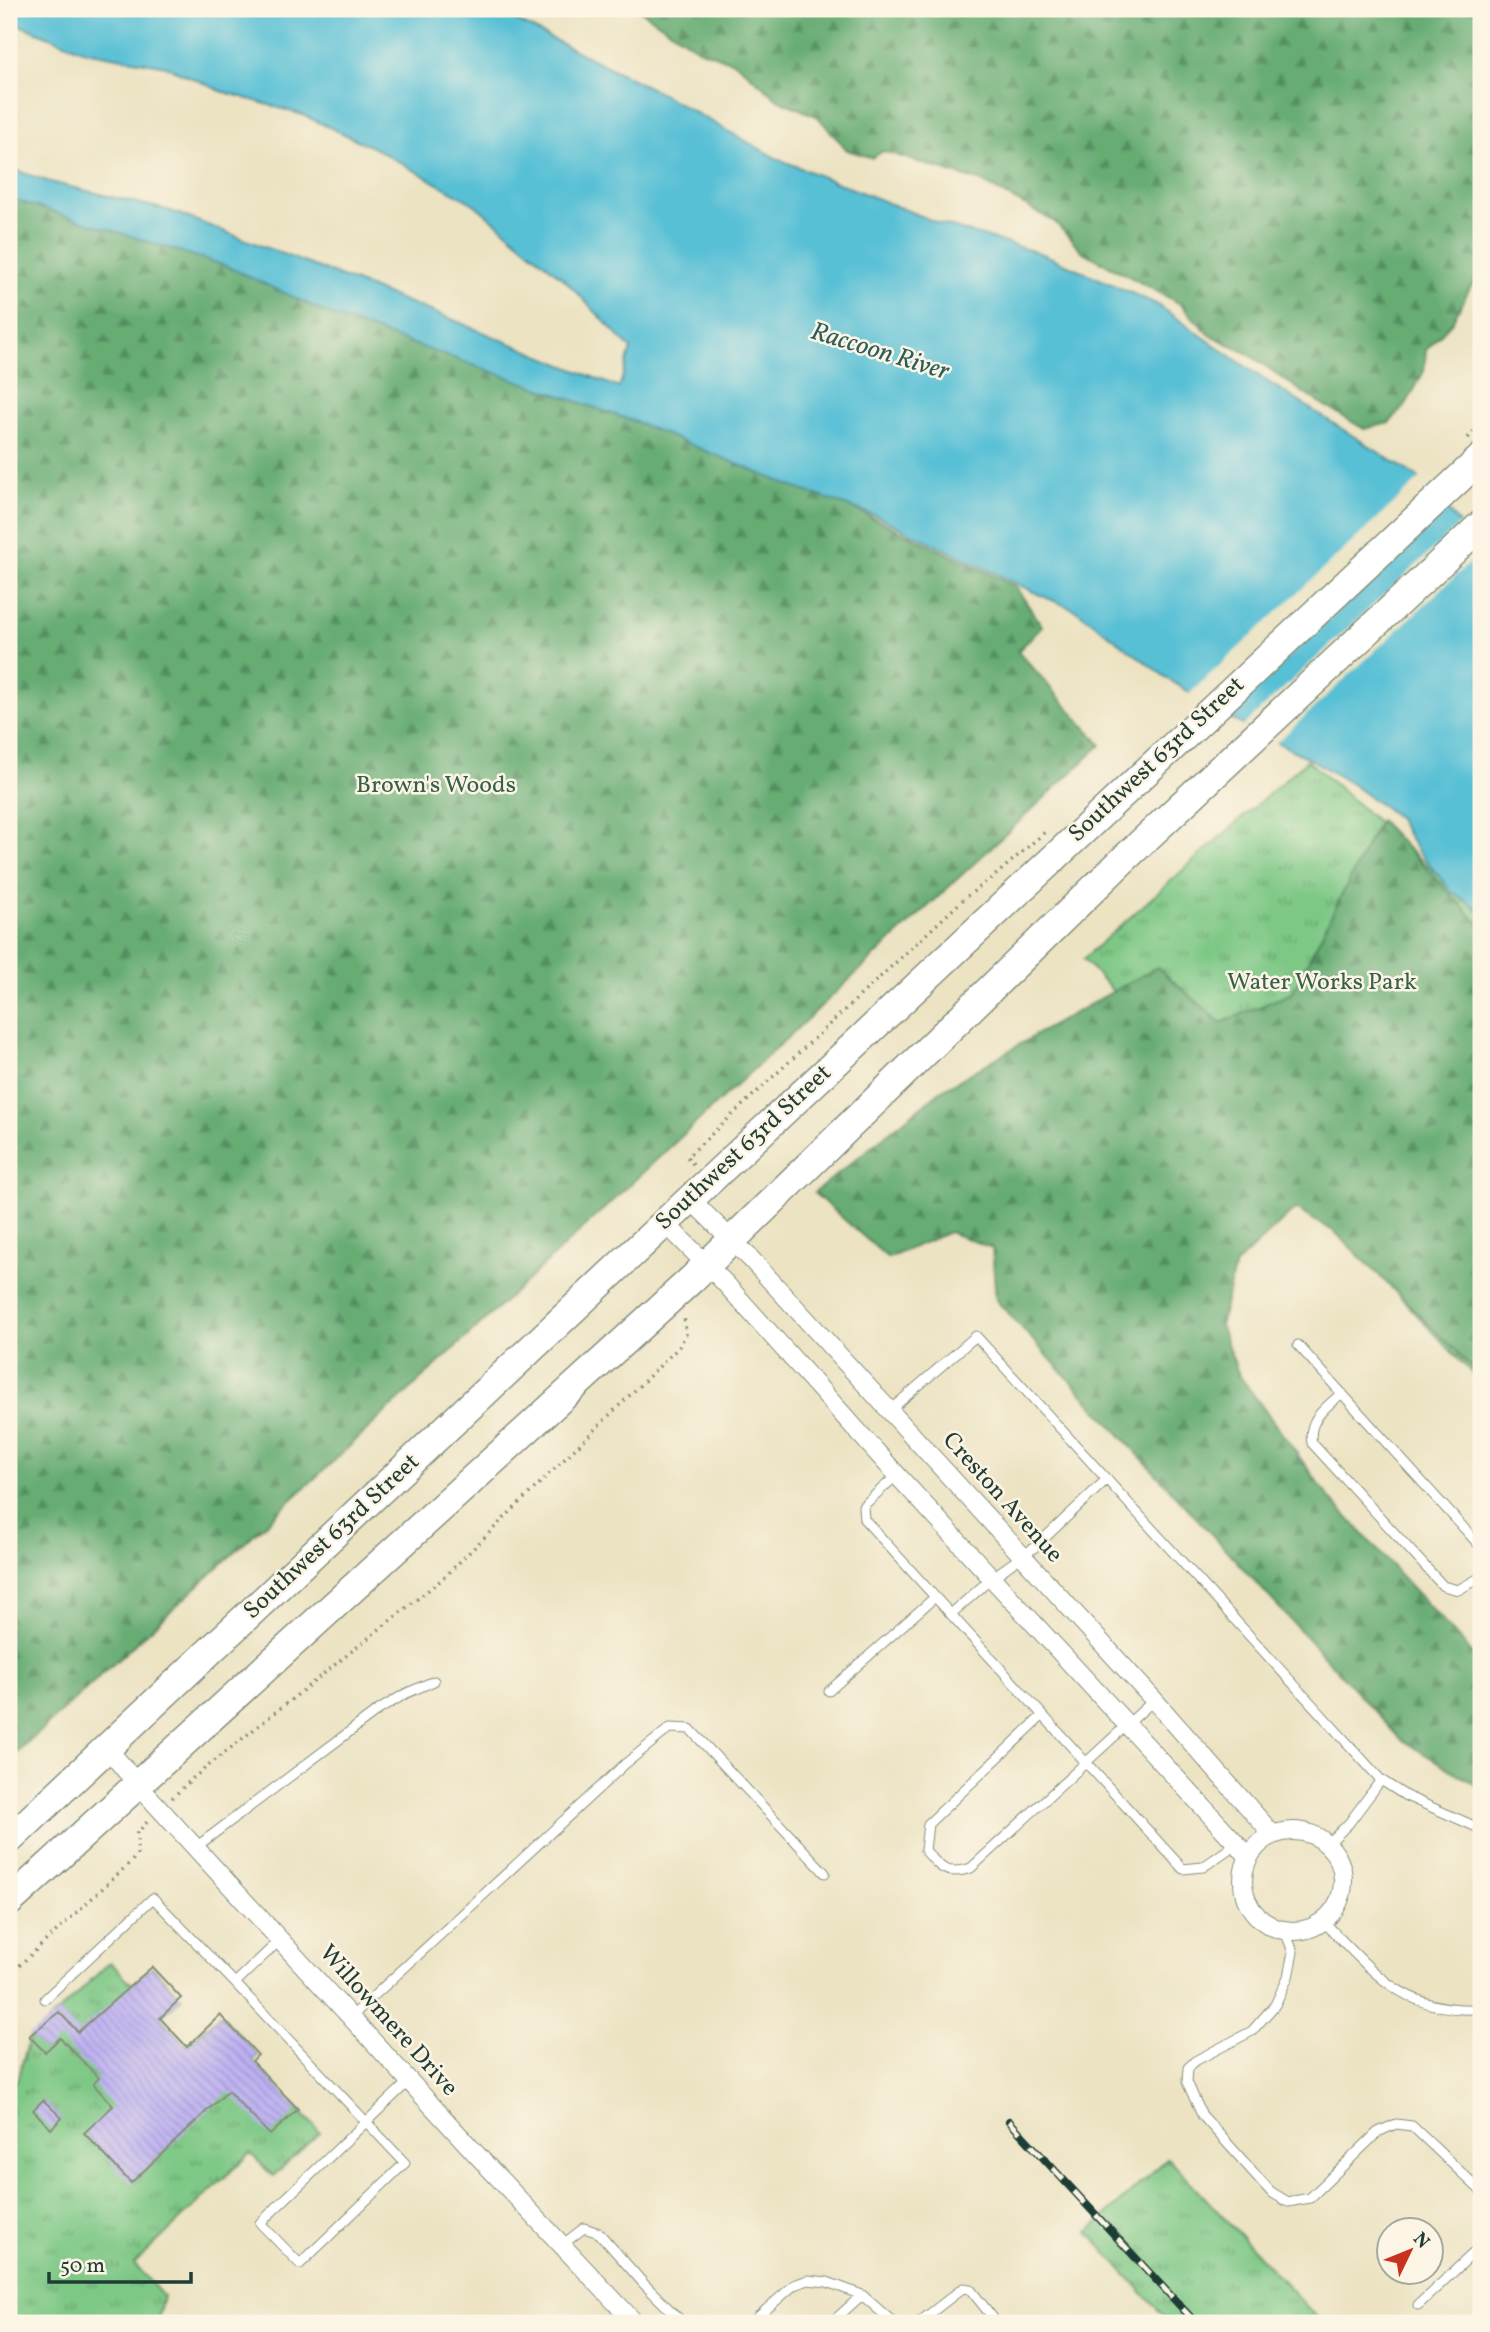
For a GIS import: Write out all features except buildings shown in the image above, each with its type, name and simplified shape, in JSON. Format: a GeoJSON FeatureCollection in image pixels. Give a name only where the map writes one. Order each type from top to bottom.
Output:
{"type":"FeatureCollection","features":[{"type":"Feature","properties":{"kind":"main road","name":"Southwest 63rd Street"},"geometry":{"type":"LineString","coordinates":[[9,1840],[1476,463]]}},
{"type":"Feature","properties":{"kind":"main road","name":"Southwest 63rd Street"},"geometry":{"type":"LineString","coordinates":[[9,1902],[564,1398],[1125,859],[1481,525]]}},
{"type":"Feature","properties":{"kind":"street","name":"Creston Avenue"},"geometry":{"type":"LineString","coordinates":[[699,1190],[732,1239],[1154,1700],[1273,1835]]}},
{"type":"Feature","properties":{"kind":"street"},"geometry":{"type":"LineString","coordinates":[[665,1223],[706,1264],[1249,1857]]}},
{"type":"Feature","properties":{"kind":"street","name":"Willowmere Drive"},"geometry":{"type":"LineString","coordinates":[[108,1749],[409,2081],[635,2323]]}},
{"type":"Feature","properties":{"kind":"street"},"geometry":{"type":"LineString","coordinates":[[1296,1831],[1312,1835],[1327,1845],[1336,1855],[1342,1871],[1343,1887],[1338,1902],[1323,1921],[1301,1931],[1284,1931],[1269,1925],[1255,1914],[1246,1900],[1242,1884],[1244,1867],[1264,1840],[1273,1835],[1296,1831]]}},
{"type":"Feature","properties":{"kind":"lane"},"geometry":{"type":"LineString","coordinates":[[889,1411],[976,1336],[1381,1780],[1406,1796],[1481,1829]]}},
{"type":"Feature","properties":{"kind":"lane"},"geometry":{"type":"LineString","coordinates":[[1298,1345],[1481,1547]]}},
{"type":"Feature","properties":{"kind":"lane"},"geometry":{"type":"LineString","coordinates":[[1342,1393],[1317,1417],[1310,1434],[1312,1443],[1443,1586],[1458,1590],[1481,1577]]}},
{"type":"Feature","properties":{"kind":"lane"},"geometry":{"type":"LineString","coordinates":[[897,1475],[863,1506],[864,1519],[1183,1869],[1203,1867],[1236,1844]]}},
{"type":"Feature","properties":{"kind":"lane"},"geometry":{"type":"LineString","coordinates":[[951,1614],[993,1577],[1035,1547],[1107,1479]]}},
{"type":"Feature","properties":{"kind":"lane"},"geometry":{"type":"LineString","coordinates":[[829,1691],[935,1597]]}},
{"type":"Feature","properties":{"kind":"lane"},"geometry":{"type":"LineString","coordinates":[[196,1847],[377,1711],[434,1681]]}},
{"type":"Feature","properties":{"kind":"lane"},"geometry":{"type":"LineString","coordinates":[[1043,1716],[928,1824],[925,1850],[939,1867],[956,1873],[971,1868],[1154,1700]]}},
{"type":"Feature","properties":{"kind":"lane"},"geometry":{"type":"LineString","coordinates":[[351,2017],[625,1764],[670,1728],[690,1730],[825,1873]]}},
{"type":"Feature","properties":{"kind":"lane"},"geometry":{"type":"LineString","coordinates":[[1327,1845],[1349,1823],[1381,1780]]}},
{"type":"Feature","properties":{"kind":"lane"},"geometry":{"type":"LineString","coordinates":[[45,1999],[153,1898],[235,1983],[366,2121],[405,2163],[300,2264],[260,2223],[366,2121],[409,2081]]}},
{"type":"Feature","properties":{"kind":"lane"},"geometry":{"type":"LineString","coordinates":[[1323,1921],[1395,1990],[1422,2002],[1449,2009],[1481,2009]]}},
{"type":"Feature","properties":{"kind":"lane"},"geometry":{"type":"LineString","coordinates":[[1284,1931],[1293,1952],[1288,1977],[1275,2005],[1252,2031],[1195,2061],[1188,2068],[1187,2082],[1202,2115],[1271,2192],[1288,2202],[1310,2198],[1378,2132],[1396,2124],[1412,2126],[1481,2192]]}},
{"type":"Feature","properties":{"kind":"lane"},"geometry":{"type":"LineString","coordinates":[[235,1983],[281,1939]]}},
{"type":"Feature","properties":{"kind":"lane"},"geometry":{"type":"LineString","coordinates":[[562,2245],[584,2228],[599,2233],[683,2323]]}},
{"type":"Feature","properties":{"kind":"lane"},"geometry":{"type":"LineString","coordinates":[[1418,2305],[1481,2246]]}},
{"type":"Feature","properties":{"kind":"lane"},"geometry":{"type":"LineString","coordinates":[[751,2323],[794,2285],[808,2280],[827,2282],[863,2295],[894,2323]]}},
{"type":"Feature","properties":{"kind":"lane"},"geometry":{"type":"LineString","coordinates":[[918,2323],[963,2288],[970,2289],[997,2323]]}},
{"type":"Feature","properties":{"kind":"lane"},"geometry":{"type":"LineString","coordinates":[[831,2323],[863,2295]]}},
{"type":"Feature","properties":{"kind":"path"},"geometry":{"type":"LineString","coordinates":[[699,1190],[687,1157],[966,897],[1048,829]]}},
{"type":"Feature","properties":{"kind":"path"},"geometry":{"type":"LineString","coordinates":[[9,1975],[132,1861],[137,1854],[137,1833],[160,1808],[193,1778],[442,1580],[679,1347],[686,1334],[683,1312]]}},
{"type":"Feature","properties":{"kind":"green space"},"geometry":{"type":"Polygon","coordinates":[[[638,9],[1481,9],[1481,275],[1470,288],[1452,322],[1426,350],[1424,371],[1406,405],[1389,423],[1364,429],[1305,394],[1247,353],[1210,335],[1179,303],[1083,252],[1055,222],[982,182],[883,151],[872,158],[847,150],[818,117],[779,100],[736,63],[698,49],[638,9]]]}},
{"type":"Feature","properties":{"kind":"green space","name":"Brown's Woods"},"geometry":{"type":"Polygon","coordinates":[[[9,197],[284,279],[669,420],[1015,586],[1042,626],[1018,651],[1101,745],[9,1760],[9,197]]]}},
{"type":"Feature","properties":{"kind":"green space","name":"Water Works Park"},"geometry":{"type":"Polygon","coordinates":[[[1307,760],[1481,913],[1481,1383],[1083,959],[1307,760]]]}},
{"type":"Feature","properties":{"kind":"green space"},"geometry":{"type":"Polygon","coordinates":[[[1380,820],[1481,926],[1481,1379],[1335,1232],[1295,1209],[1235,1265],[1220,1325],[1239,1375],[1328,1496],[1481,1663],[1481,1788],[1400,1739],[996,1300],[992,1248],[949,1232],[888,1258],[814,1193],[939,1092],[1157,967],[1221,1023],[1292,993],[1380,820]]]}},
{"type":"Feature","properties":{"kind":"green space"},"geometry":{"type":"Polygon","coordinates":[[[110,1962],[133,1985],[152,1967],[181,1998],[160,2018],[186,2046],[220,2015],[258,2055],[252,2061],[320,2132],[273,2176],[250,2153],[134,2264],[163,2296],[157,2323],[9,2323],[9,2088],[17,2080],[29,2040],[110,1962]]]}},
{"type":"Feature","properties":{"kind":"green space"},"geometry":{"type":"Polygon","coordinates":[[[1168,2158],[1322,2323],[1170,2323],[1088,2232],[1168,2158]]]}},
{"type":"Feature","properties":{"kind":"water","name":"Raccoon River"},"geometry":{"type":"Polygon","coordinates":[[[9,9],[493,9],[660,93],[778,159],[938,223],[1043,254],[1156,304],[1262,378],[1419,478],[1481,549],[1481,910],[1452,892],[1417,850],[1396,816],[1312,760],[1235,721],[1168,679],[1076,610],[874,515],[793,487],[633,421],[336,317],[226,266],[9,198],[9,168],[50,182],[171,211],[451,319],[619,388],[631,349],[566,281],[474,204],[374,148],[303,115],[221,91],[166,66],[85,51],[9,21],[9,9]]]}},
{"type":"Feature","properties":{"kind":"pier"},"geometry":{"type":"Polygon","coordinates":[[[1422,477],[1449,507],[1222,718],[1187,696],[1422,477]]]}},
{"type":"Feature","properties":{"kind":"pier"},"geometry":{"type":"Polygon","coordinates":[[[1462,522],[1481,543],[1481,552],[1274,745],[1241,728],[1462,522]]]}},
{"type":"Feature","properties":{"kind":"railway"},"geometry":{"type":"LineString","coordinates":[[1009,2121],[1196,2323]]}}]}
